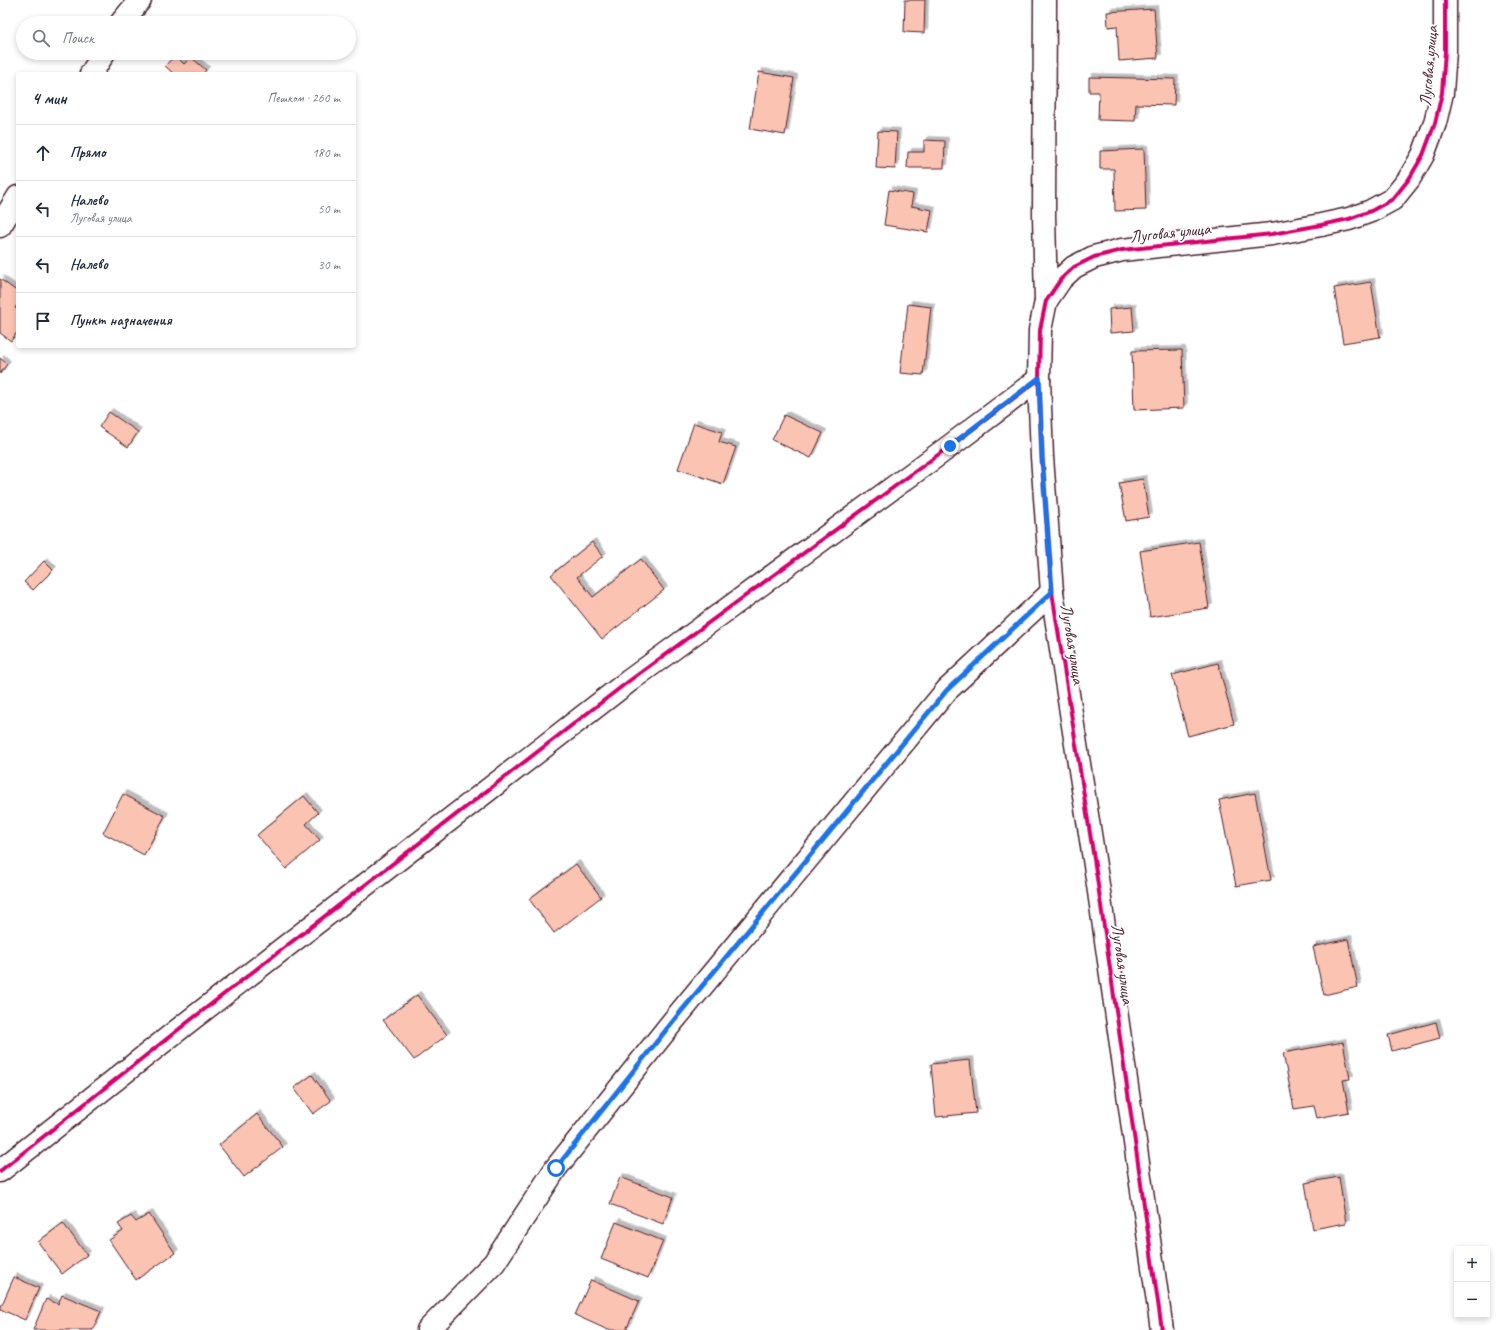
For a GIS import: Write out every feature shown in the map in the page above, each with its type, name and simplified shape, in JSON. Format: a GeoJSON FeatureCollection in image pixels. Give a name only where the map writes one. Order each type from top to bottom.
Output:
{"type":"FeatureCollection","features":[{"type":"Feature","properties":{"kind":"street"},"geometry":{"type":"LineString","coordinates":[[127,16],[140,0]]}},
{"type":"Feature","properties":{"kind":"street","name":"Луговая улица"},"geometry":{"type":"LineString","coordinates":[[1045,0],[1044,215],[1046,301],[1040,330],[1039,378],[1042,457],[1052,592],[1097,878],[1162,1330]]}},
{"type":"Feature","properties":{"kind":"street","name":"Луговая улица"},"geometry":{"type":"LineString","coordinates":[[1046,301],[1061,279],[1074,268],[1094,257],[1122,250],[1272,234],[1321,225],[1349,219],[1372,210],[1392,199],[1409,179],[1423,155],[1435,123],[1442,93],[1445,51],[1445,0]]}},
{"type":"Feature","properties":{"kind":"street"},"geometry":{"type":"LineString","coordinates":[[92,72],[100,60]]}},
{"type":"Feature","properties":{"kind":"street"},"geometry":{"type":"LineString","coordinates":[[0,226],[16,201]]}},
{"type":"Feature","properties":{"kind":"street"},"geometry":{"type":"LineString","coordinates":[[0,1171],[181,1027],[629,681],[950,446],[1039,378]]}},
{"type":"Feature","properties":{"kind":"street"},"geometry":{"type":"LineString","coordinates":[[428,1330],[494,1263],[556,1168],[674,1020],[947,690],[1052,592]]}},
{"type":"Feature","properties":{"kind":"building"},"geometry":{"type":"Polygon","coordinates":[[[905,0],[925,0],[924,33],[904,32],[905,0]]]}},
{"type":"Feature","properties":{"kind":"building"},"geometry":{"type":"Polygon","coordinates":[[[1154,9],[1158,58],[1119,61],[1117,26],[1108,27],[1107,12],[1154,9]]]}},
{"type":"Feature","properties":{"kind":"building"},"geometry":{"type":"Polygon","coordinates":[[[170,60],[180,60],[184,64],[188,60],[194,60],[206,70],[204,72],[172,72],[165,66],[170,60]]]}},
{"type":"Feature","properties":{"kind":"building"},"geometry":{"type":"Polygon","coordinates":[[[759,72],[794,78],[785,135],[750,129],[759,72]]]}},
{"type":"Feature","properties":{"kind":"building"},"geometry":{"type":"Polygon","coordinates":[[[1089,77],[1175,79],[1174,105],[1136,104],[1135,121],[1098,120],[1099,92],[1089,92],[1089,77]]]}},
{"type":"Feature","properties":{"kind":"building"},"geometry":{"type":"Polygon","coordinates":[[[878,131],[897,132],[895,169],[876,168],[878,131]]]}},
{"type":"Feature","properties":{"kind":"building"},"geometry":{"type":"Polygon","coordinates":[[[924,140],[945,141],[944,168],[907,168],[908,152],[924,152],[924,140]]]}},
{"type":"Feature","properties":{"kind":"building"},"geometry":{"type":"Polygon","coordinates":[[[1144,149],[1146,210],[1115,211],[1114,169],[1100,169],[1100,151],[1144,149]]]}},
{"type":"Feature","properties":{"kind":"building"},"geometry":{"type":"Polygon","coordinates":[[[889,190],[913,194],[911,206],[932,210],[928,232],[884,225],[889,190]]]}},
{"type":"Feature","properties":{"kind":"building"},"geometry":{"type":"Polygon","coordinates":[[[0,279],[16,291],[16,334],[11,341],[0,333],[0,279]]]}},
{"type":"Feature","properties":{"kind":"building"},"geometry":{"type":"Polygon","coordinates":[[[1371,282],[1380,337],[1343,343],[1334,288],[1371,282]]]}},
{"type":"Feature","properties":{"kind":"building"},"geometry":{"type":"Polygon","coordinates":[[[908,304],[931,307],[923,375],[900,373],[908,304]]]}},
{"type":"Feature","properties":{"kind":"building"},"geometry":{"type":"Polygon","coordinates":[[[1132,307],[1134,331],[1110,333],[1109,309],[1132,307]]]}},
{"type":"Feature","properties":{"kind":"building"},"geometry":{"type":"Polygon","coordinates":[[[1182,350],[1184,408],[1134,410],[1132,351],[1182,350]]]}},
{"type":"Feature","properties":{"kind":"building"},"geometry":{"type":"Polygon","coordinates":[[[0,358],[7,364],[0,374],[0,358]]]}},
{"type":"Feature","properties":{"kind":"building"},"geometry":{"type":"Polygon","coordinates":[[[109,412],[138,432],[128,447],[99,427],[109,412]]]}},
{"type":"Feature","properties":{"kind":"building"},"geometry":{"type":"Polygon","coordinates":[[[784,415],[823,433],[811,458],[772,440],[784,415]]]}},
{"type":"Feature","properties":{"kind":"building"},"geometry":{"type":"Polygon","coordinates":[[[694,423],[722,432],[719,442],[736,447],[723,484],[678,469],[694,423]]]}},
{"type":"Feature","properties":{"kind":"building"},"geometry":{"type":"Polygon","coordinates":[[[1143,479],[1149,517],[1126,521],[1119,483],[1143,479]]]}},
{"type":"Feature","properties":{"kind":"building"},"geometry":{"type":"Polygon","coordinates":[[[592,542],[603,556],[577,577],[593,597],[641,559],[664,590],[602,639],[551,575],[592,542]]]}},
{"type":"Feature","properties":{"kind":"building"},"geometry":{"type":"Polygon","coordinates":[[[1199,542],[1209,608],[1150,617],[1140,551],[1199,542]]]}},
{"type":"Feature","properties":{"kind":"building"},"geometry":{"type":"Polygon","coordinates":[[[44,561],[53,570],[33,590],[24,582],[44,561]]]}},
{"type":"Feature","properties":{"kind":"building"},"geometry":{"type":"Polygon","coordinates":[[[1218,663],[1234,724],[1188,736],[1172,675],[1218,663]]]}},
{"type":"Feature","properties":{"kind":"building"},"geometry":{"type":"Polygon","coordinates":[[[1255,793],[1271,880],[1236,886],[1219,800],[1255,793]]]}},
{"type":"Feature","properties":{"kind":"building"},"geometry":{"type":"Polygon","coordinates":[[[123,794],[165,816],[144,855],[103,833],[123,794]]]}},
{"type":"Feature","properties":{"kind":"building"},"geometry":{"type":"Polygon","coordinates":[[[304,796],[318,813],[306,824],[320,840],[286,869],[257,835],[304,796]]]}},
{"type":"Feature","properties":{"kind":"building"},"geometry":{"type":"Polygon","coordinates":[[[576,864],[601,897],[554,933],[529,899],[576,864]]]}},
{"type":"Feature","properties":{"kind":"building"},"geometry":{"type":"Polygon","coordinates":[[[1348,939],[1358,987],[1324,995],[1313,947],[1348,939]]]}},
{"type":"Feature","properties":{"kind":"building"},"geometry":{"type":"Polygon","coordinates":[[[417,995],[447,1035],[414,1060],[383,1020],[417,995]]]}},
{"type":"Feature","properties":{"kind":"building"},"geometry":{"type":"Polygon","coordinates":[[[1436,1022],[1440,1038],[1392,1051],[1388,1035],[1436,1022]]]}},
{"type":"Feature","properties":{"kind":"building"},"geometry":{"type":"Polygon","coordinates":[[[1343,1042],[1350,1079],[1343,1080],[1349,1112],[1317,1118],[1314,1106],[1294,1109],[1283,1053],[1343,1042]]]}},
{"type":"Feature","properties":{"kind":"building"},"geometry":{"type":"Polygon","coordinates":[[[970,1060],[976,1113],[936,1117],[931,1064],[970,1060]]]}},
{"type":"Feature","properties":{"kind":"building"},"geometry":{"type":"Polygon","coordinates":[[[312,1075],[331,1101],[313,1114],[294,1088],[312,1075]]]}},
{"type":"Feature","properties":{"kind":"building"},"geometry":{"type":"Polygon","coordinates":[[[257,1114],[283,1147],[244,1177],[219,1145],[257,1114]]]}},
{"type":"Feature","properties":{"kind":"building"},"geometry":{"type":"Polygon","coordinates":[[[620,1177],[673,1197],[663,1224],[610,1204],[620,1177]]]}},
{"type":"Feature","properties":{"kind":"building"},"geometry":{"type":"Polygon","coordinates":[[[1339,1177],[1346,1223],[1313,1229],[1305,1183],[1339,1177]]]}},
{"type":"Feature","properties":{"kind":"building"},"geometry":{"type":"Polygon","coordinates":[[[149,1214],[175,1253],[136,1280],[109,1240],[123,1231],[118,1224],[131,1216],[136,1222],[149,1214]]]}},
{"type":"Feature","properties":{"kind":"building"},"geometry":{"type":"Polygon","coordinates":[[[616,1222],[663,1241],[648,1278],[601,1259],[616,1222]]]}},
{"type":"Feature","properties":{"kind":"building"},"geometry":{"type":"Polygon","coordinates":[[[63,1223],[87,1255],[62,1274],[38,1242],[63,1223]]]}},
{"type":"Feature","properties":{"kind":"building"},"geometry":{"type":"Polygon","coordinates":[[[14,1277],[39,1288],[25,1320],[0,1309],[14,1277]]]}},
{"type":"Feature","properties":{"kind":"building"},"geometry":{"type":"Polygon","coordinates":[[[591,1280],[639,1301],[626,1330],[608,1330],[575,1315],[591,1280]]]}},
{"type":"Feature","properties":{"kind":"building"},"geometry":{"type":"Polygon","coordinates":[[[62,1295],[101,1311],[93,1330],[33,1330],[46,1299],[58,1304],[62,1295]]]}},
{"type":"Feature","properties":{"kind":"cycle path"},"geometry":{"type":"LineString","coordinates":[[1162,1330],[1097,878],[1052,592],[1042,457],[1039,379],[1040,330],[1046,301],[1061,279],[1074,267],[1094,257],[1122,250],[1272,234],[1321,225],[1349,219],[1371,211],[1393,199],[1409,179],[1423,155],[1435,123],[1442,93],[1445,51],[1445,0]]}},
{"type":"Feature","properties":{"kind":"cycle path"},"geometry":{"type":"LineString","coordinates":[[0,1171],[188,1022],[629,681],[1039,379]]}},
{"type":"Feature","properties":{"kind":"route"},"geometry":{"type":"LineString","coordinates":[[556,1168],[674,1020],[947,690],[1052,592],[1042,457],[1039,378],[950,446]]}}]}
